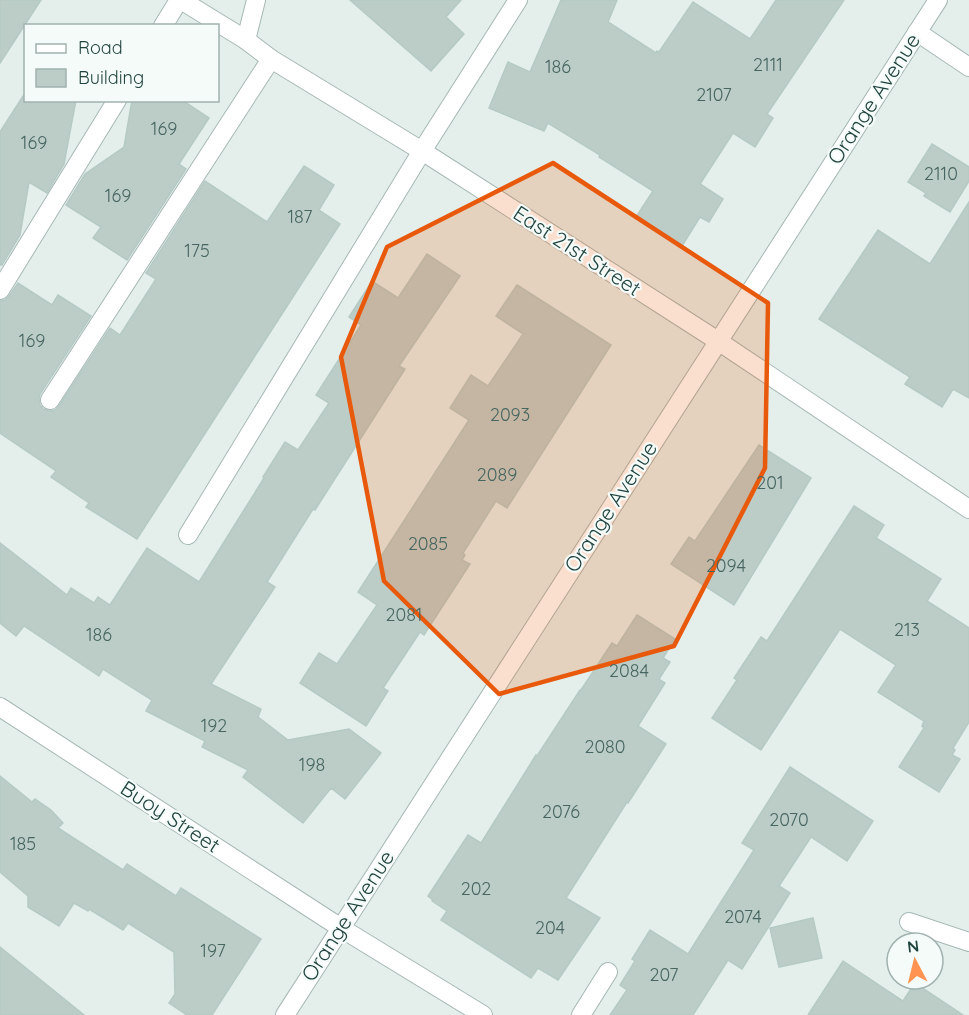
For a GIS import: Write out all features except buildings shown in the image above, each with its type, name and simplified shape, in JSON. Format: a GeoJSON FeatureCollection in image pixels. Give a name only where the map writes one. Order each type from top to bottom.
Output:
{"type":"FeatureCollection","features":[{"type":"Feature","properties":{"kind":"street"},"geometry":{"type":"LineString","coordinates":[[164,24],[180,0]]}},
{"type":"Feature","properties":{"kind":"street","name":"East 21st Street"},"geometry":{"type":"LineString","coordinates":[[180,0],[246,39],[271,59],[422,152],[718,341],[969,509]]}},
{"type":"Feature","properties":{"kind":"street"},"geometry":{"type":"LineString","coordinates":[[246,39],[255,0]]}},
{"type":"Feature","properties":{"kind":"street"},"geometry":{"type":"LineString","coordinates":[[188,535],[422,152],[518,0]]}},
{"type":"Feature","properties":{"kind":"street","name":"Orange Avenue"},"geometry":{"type":"LineString","coordinates":[[285,1015],[938,0]]}},
{"type":"Feature","properties":{"kind":"street"},"geometry":{"type":"LineString","coordinates":[[917,32],[969,67]]}},
{"type":"Feature","properties":{"kind":"street"},"geometry":{"type":"LineString","coordinates":[[50,400],[271,59]]}},
{"type":"Feature","properties":{"kind":"street"},"geometry":{"type":"LineString","coordinates":[[0,290],[116,102]]}},
{"type":"Feature","properties":{"kind":"street","name":"Buoy Street"},"geometry":{"type":"LineString","coordinates":[[0,707],[341,928],[483,1015]]}},
{"type":"Feature","properties":{"kind":"street"},"geometry":{"type":"LineString","coordinates":[[909,922],[969,942]]}},
{"type":"Feature","properties":{"kind":"street"},"geometry":{"type":"LineString","coordinates":[[580,1015],[608,972]]}},
{"type":"Feature","properties":{"kind":"highlighted area"},"geometry":{"type":"Polygon","coordinates":[[[553,163],[768,303],[765,468],[674,646],[499,694],[384,581],[341,357],[387,247],[553,163]]]}}]}
